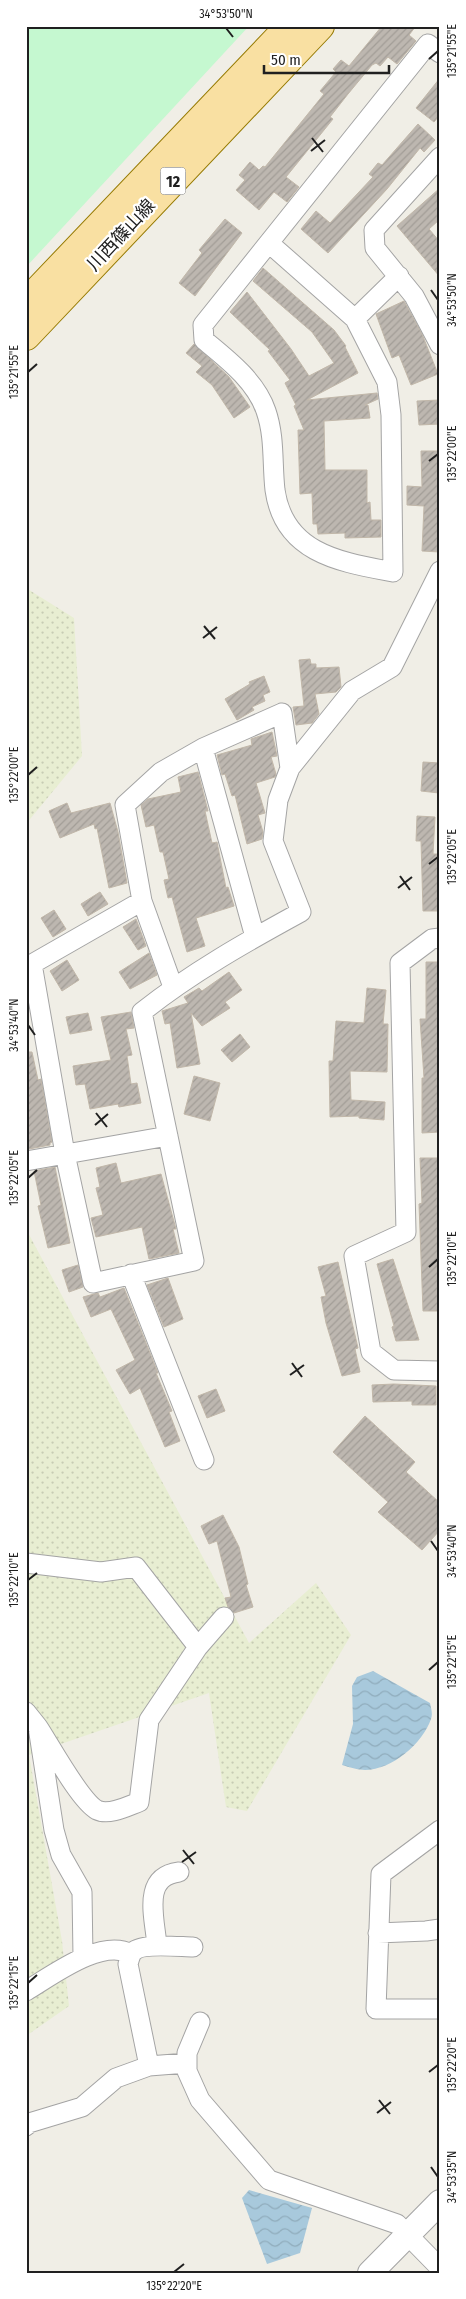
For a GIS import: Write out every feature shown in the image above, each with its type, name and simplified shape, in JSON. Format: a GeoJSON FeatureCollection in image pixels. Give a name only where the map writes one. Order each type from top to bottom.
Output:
{"type":"FeatureCollection","features":[{"type":"Feature","properties":{"kind":"main road","name":"川西篠山線"},"geometry":{"type":"LineString","coordinates":[[26,304],[290,26]]}},
{"type":"Feature","properties":{"kind":"main road","name":"川西篠山線"},"geometry":{"type":"LineString","coordinates":[[26,336],[320,26]]}},
{"type":"Feature","properties":{"kind":"street"},"geometry":{"type":"LineString","coordinates":[[269,243],[355,319],[387,382],[391,415],[393,572],[339,561],[314,550],[293,533],[285,522],[280,510],[276,491],[272,436],[266,410],[253,388],[236,366],[204,340],[203,325],[428,44],[440,53]]}},
{"type":"Feature","properties":{"kind":"street"},"geometry":{"type":"LineString","coordinates":[[437,166],[374,230],[373,238],[376,248],[414,296],[440,345]]}},
{"type":"Feature","properties":{"kind":"street"},"geometry":{"type":"LineString","coordinates":[[355,319],[399,276]]}},
{"type":"Feature","properties":{"kind":"street"},"geometry":{"type":"LineString","coordinates":[[142,901],[32,964],[65,1154],[93,1282],[194,1261],[142,1012],[173,987],[255,937],[302,912],[273,841],[278,800],[290,768],[352,691],[392,667],[440,571]]}},
{"type":"Feature","properties":{"kind":"street"},"geometry":{"type":"LineString","coordinates":[[173,987],[142,901],[125,805],[161,772],[203,748],[282,713],[290,768]]}},
{"type":"Feature","properties":{"kind":"street"},"geometry":{"type":"LineString","coordinates":[[203,748],[255,937]]}},
{"type":"Feature","properties":{"kind":"street"},"geometry":{"type":"LineString","coordinates":[[440,938],[432,939],[400,963],[406,1232],[354,1256],[371,1352],[394,1370],[440,1371]]}},
{"type":"Feature","properties":{"kind":"street"},"geometry":{"type":"LineString","coordinates":[[26,1160],[168,1136]]}},
{"type":"Feature","properties":{"kind":"street"},"geometry":{"type":"LineString","coordinates":[[131,1274],[204,1460]]}},
{"type":"Feature","properties":{"kind":"street"},"geometry":{"type":"LineString","coordinates":[[26,1563],[102,1572],[136,1567],[198,1647]]}},
{"type":"Feature","properties":{"kind":"street"},"geometry":{"type":"LineString","coordinates":[[26,1712],[38,1727],[84,1798],[98,1810],[112,1812],[139,1802],[149,1720],[198,1647],[224,1617]]}},
{"type":"Feature","properties":{"kind":"street"},"geometry":{"type":"LineString","coordinates":[[38,1727],[54,1830],[61,1854],[82,1892],[83,1957]]}},
{"type":"Feature","properties":{"kind":"street"},"geometry":{"type":"LineString","coordinates":[[440,1830],[381,1874],[376,2009],[440,2009]]}},
{"type":"Feature","properties":{"kind":"street"},"geometry":{"type":"LineString","coordinates":[[157,1946],[153,1890],[160,1878],[169,1873],[179,1872]]}},
{"type":"Feature","properties":{"kind":"street"},"geometry":{"type":"LineString","coordinates":[[378,1933],[440,1929]]}},
{"type":"Feature","properties":{"kind":"street"},"geometry":{"type":"LineString","coordinates":[[148,2066],[128,1964],[131,1954],[137,1949],[157,1946],[193,1947]]}},
{"type":"Feature","properties":{"kind":"street"},"geometry":{"type":"LineString","coordinates":[[26,1991],[83,1957],[122,1949],[131,1954]]}},
{"type":"Feature","properties":{"kind":"street"},"geometry":{"type":"LineString","coordinates":[[200,2022],[187,2054],[187,2072],[200,2100],[269,2180],[397,2224],[440,2268]]}},
{"type":"Feature","properties":{"kind":"street"},"geometry":{"type":"LineString","coordinates":[[26,2126],[29,2123],[82,2107],[116,2078],[148,2066],[187,2063]]}},
{"type":"Feature","properties":{"kind":"street"},"geometry":{"type":"LineString","coordinates":[[370,2273],[440,2202]]}},
{"type":"Feature","properties":{"kind":"green space"},"geometry":{"type":"Polygon","coordinates":[[[26,26],[249,26],[26,267],[26,26]]]}},
{"type":"Feature","properties":{"kind":"green space"},"geometry":{"type":"Polygon","coordinates":[[[26,588],[74,618],[82,756],[26,824],[26,588]]]}},
{"type":"Feature","properties":{"kind":"green space"},"geometry":{"type":"Polygon","coordinates":[[[26,1229],[249,1643],[316,1583],[351,1635],[247,1811],[226,1807],[209,1693],[29,1755],[62,1941],[69,2006],[26,2036],[26,1229]]]}},
{"type":"Feature","properties":{"kind":"water"},"geometry":{"type":"Polygon","coordinates":[[[373,1671],[430,1703],[432,1715],[421,1737],[405,1754],[386,1765],[375,1769],[362,1770],[342,1765],[353,1724],[352,1686],[357,1677],[373,1671]]]}},
{"type":"Feature","properties":{"kind":"water"},"geometry":{"type":"Polygon","coordinates":[[[249,2190],[312,2208],[300,2253],[267,2264],[242,2198],[249,2190]]]}},
{"type":"Feature","properties":{"kind":"building"},"geometry":{"type":"Polygon","coordinates":[[[382,26],[416,26],[409,35],[416,41],[397,64],[388,57],[380,66],[376,63],[372,65],[330,117],[333,119],[286,177],[299,187],[287,202],[274,192],[259,210],[236,190],[245,180],[239,175],[250,162],[259,170],[263,166],[265,167],[324,94],[320,91],[336,72],[333,69],[341,60],[349,66],[382,26]]]}},
{"type":"Feature","properties":{"kind":"building"},"geometry":{"type":"Polygon","coordinates":[[[440,78],[440,115],[434,122],[416,108],[440,78]]]}},
{"type":"Feature","properties":{"kind":"building"},"geometry":{"type":"Polygon","coordinates":[[[418,124],[435,140],[424,152],[420,148],[387,189],[328,253],[301,229],[316,211],[330,223],[373,177],[369,174],[378,163],[382,165],[418,124]]]}},
{"type":"Feature","properties":{"kind":"building"},"geometry":{"type":"Polygon","coordinates":[[[440,188],[440,219],[429,229],[440,242],[440,277],[397,226],[440,188]]]}},
{"type":"Feature","properties":{"kind":"building"},"geometry":{"type":"Polygon","coordinates":[[[225,219],[242,233],[195,296],[179,283],[202,253],[199,250],[225,219]]]}},
{"type":"Feature","properties":{"kind":"building"},"geometry":{"type":"Polygon","coordinates":[[[263,268],[334,330],[346,346],[358,373],[307,400],[377,393],[378,399],[365,405],[368,405],[370,418],[324,421],[325,470],[367,470],[367,503],[370,502],[371,520],[381,520],[381,537],[345,538],[345,533],[318,534],[317,524],[313,524],[312,493],[300,494],[298,430],[304,430],[294,406],[296,405],[285,383],[290,380],[268,351],[270,350],[230,312],[247,292],[291,349],[309,376],[334,363],[312,332],[253,281],[263,268]]]}},
{"type":"Feature","properties":{"kind":"building"},"geometry":{"type":"Polygon","coordinates":[[[404,301],[422,334],[438,374],[411,385],[399,355],[392,358],[376,314],[404,301]]]}},
{"type":"Feature","properties":{"kind":"building"},"geometry":{"type":"Polygon","coordinates":[[[194,344],[229,377],[250,407],[234,418],[212,385],[196,372],[202,366],[186,353],[194,344]]]}},
{"type":"Feature","properties":{"kind":"building"},"geometry":{"type":"Polygon","coordinates":[[[440,400],[440,424],[419,425],[417,401],[440,400]]]}},
{"type":"Feature","properties":{"kind":"building"},"geometry":{"type":"Polygon","coordinates":[[[421,451],[440,451],[440,552],[422,551],[424,506],[407,505],[407,486],[422,487],[421,451]]]}},
{"type":"Feature","properties":{"kind":"building"},"geometry":{"type":"Polygon","coordinates":[[[310,659],[311,664],[316,664],[316,668],[339,667],[341,687],[336,692],[315,694],[319,714],[312,723],[296,725],[293,707],[304,706],[299,660],[310,659]]]}},
{"type":"Feature","properties":{"kind":"building"},"geometry":{"type":"Polygon","coordinates":[[[264,676],[270,692],[263,695],[265,701],[252,707],[254,710],[237,720],[225,699],[250,684],[249,682],[264,676]]]}},
{"type":"Feature","properties":{"kind":"building"},"geometry":{"type":"Polygon","coordinates":[[[272,732],[277,756],[271,757],[276,774],[275,777],[256,783],[265,813],[258,815],[263,832],[262,839],[247,844],[235,795],[232,796],[225,774],[222,775],[217,755],[252,745],[251,739],[272,732]]]}},
{"type":"Feature","properties":{"kind":"building"},"geometry":{"type":"Polygon","coordinates":[[[423,762],[440,763],[439,793],[421,791],[423,762]]]}},
{"type":"Feature","properties":{"kind":"building"},"geometry":{"type":"Polygon","coordinates":[[[198,772],[208,811],[205,811],[212,843],[217,842],[226,888],[228,887],[234,906],[196,918],[205,946],[187,952],[172,897],[168,898],[164,880],[169,879],[163,852],[160,852],[154,825],[146,827],[141,805],[148,799],[181,792],[178,777],[198,772]]]}},
{"type":"Feature","properties":{"kind":"building"},"geometry":{"type":"Polygon","coordinates":[[[67,803],[71,813],[110,803],[118,832],[127,883],[109,888],[97,828],[95,829],[94,824],[60,838],[49,811],[67,803]]]}},
{"type":"Feature","properties":{"kind":"building"},"geometry":{"type":"Polygon","coordinates":[[[417,816],[435,817],[433,854],[438,854],[440,911],[423,911],[421,841],[416,841],[417,816]]]}},
{"type":"Feature","properties":{"kind":"building"},"geometry":{"type":"Polygon","coordinates":[[[100,892],[108,904],[88,916],[81,904],[100,892]]]}},
{"type":"Feature","properties":{"kind":"building"},"geometry":{"type":"Polygon","coordinates":[[[54,910],[66,929],[53,937],[41,918],[54,910]]]}},
{"type":"Feature","properties":{"kind":"building"},"geometry":{"type":"Polygon","coordinates":[[[136,919],[146,946],[138,950],[123,927],[136,919]]]}},
{"type":"Feature","properties":{"kind":"building"},"geometry":{"type":"Polygon","coordinates":[[[149,953],[157,975],[130,989],[119,972],[149,953]]]}},
{"type":"Feature","properties":{"kind":"building"},"geometry":{"type":"Polygon","coordinates":[[[67,960],[79,980],[62,991],[50,971],[67,960]]]}},
{"type":"Feature","properties":{"kind":"building"},"geometry":{"type":"Polygon","coordinates":[[[426,962],[440,962],[440,1132],[422,1133],[422,1078],[424,1078],[420,1019],[426,1019],[426,962]]]}},
{"type":"Feature","properties":{"kind":"building"},"geometry":{"type":"Polygon","coordinates":[[[229,972],[242,990],[225,1002],[230,1008],[202,1026],[191,1013],[200,1064],[177,1068],[170,1023],[165,1024],[162,1011],[188,1003],[184,997],[199,988],[202,991],[229,972]]]}},
{"type":"Feature","properties":{"kind":"building"},"geometry":{"type":"Polygon","coordinates":[[[367,988],[386,990],[383,1024],[388,1024],[387,1072],[350,1071],[351,1100],[385,1102],[384,1120],[359,1118],[359,1116],[330,1117],[329,1061],[333,1061],[336,1021],[364,1023],[367,988]]]}},
{"type":"Feature","properties":{"kind":"building"},"geometry":{"type":"Polygon","coordinates":[[[131,1012],[134,1028],[126,1029],[132,1055],[127,1056],[131,1084],[137,1083],[141,1103],[119,1107],[118,1104],[90,1109],[85,1084],[76,1085],[73,1066],[111,1060],[101,1017],[131,1012]]]}},
{"type":"Feature","properties":{"kind":"building"},"geometry":{"type":"Polygon","coordinates":[[[88,1013],[92,1030],[70,1034],[66,1017],[88,1013]]]}},
{"type":"Feature","properties":{"kind":"building"},"geometry":{"type":"Polygon","coordinates":[[[240,1034],[250,1047],[232,1062],[221,1050],[240,1034]]]}},
{"type":"Feature","properties":{"kind":"building"},"geometry":{"type":"Polygon","coordinates":[[[26,1052],[32,1052],[38,1080],[41,1079],[52,1142],[50,1145],[29,1149],[26,1148],[26,1052]]]}},
{"type":"Feature","properties":{"kind":"building"},"geometry":{"type":"Polygon","coordinates":[[[194,1076],[220,1083],[210,1121],[184,1114],[194,1076]]]}},
{"type":"Feature","properties":{"kind":"building"},"geometry":{"type":"Polygon","coordinates":[[[420,1158],[439,1158],[440,1311],[423,1311],[419,1204],[422,1203],[420,1158]]]}},
{"type":"Feature","properties":{"kind":"building"},"geometry":{"type":"Polygon","coordinates":[[[116,1163],[121,1183],[161,1174],[176,1229],[173,1229],[179,1253],[149,1259],[142,1227],[96,1237],[91,1218],[103,1215],[96,1188],[100,1187],[96,1168],[116,1163]]]}},
{"type":"Feature","properties":{"kind":"building"},"geometry":{"type":"Polygon","coordinates":[[[55,1167],[70,1243],[48,1248],[38,1206],[41,1205],[34,1171],[55,1167]]]}},
{"type":"Feature","properties":{"kind":"building"},"geometry":{"type":"Polygon","coordinates":[[[393,1259],[419,1340],[396,1341],[392,1327],[394,1326],[377,1264],[393,1259]]]}},
{"type":"Feature","properties":{"kind":"building"},"geometry":{"type":"Polygon","coordinates":[[[338,1262],[358,1348],[355,1349],[360,1372],[342,1376],[326,1323],[321,1297],[326,1296],[318,1267],[338,1262]]]}},
{"type":"Feature","properties":{"kind":"building"},"geometry":{"type":"Polygon","coordinates":[[[78,1265],[83,1287],[69,1292],[62,1270],[78,1265]]]}},
{"type":"Feature","properties":{"kind":"building"},"geometry":{"type":"Polygon","coordinates":[[[168,1278],[183,1319],[164,1327],[147,1285],[168,1278]]]}},
{"type":"Feature","properties":{"kind":"building"},"geometry":{"type":"Polygon","coordinates":[[[124,1288],[172,1411],[169,1412],[180,1441],[165,1447],[140,1388],[130,1394],[116,1370],[135,1360],[111,1309],[91,1317],[83,1297],[98,1293],[100,1297],[124,1288]]]}},
{"type":"Feature","properties":{"kind":"building"},"geometry":{"type":"Polygon","coordinates":[[[372,1385],[436,1386],[436,1405],[412,1405],[412,1401],[373,1402],[372,1385]]]}},
{"type":"Feature","properties":{"kind":"building"},"geometry":{"type":"Polygon","coordinates":[[[216,1389],[225,1411],[207,1418],[198,1396],[216,1389]]]}},
{"type":"Feature","properties":{"kind":"building"},"geometry":{"type":"Polygon","coordinates":[[[365,1416],[415,1462],[406,1472],[440,1503],[440,1530],[422,1550],[378,1512],[388,1502],[333,1452],[365,1416]]]}},
{"type":"Feature","properties":{"kind":"building"},"geometry":{"type":"Polygon","coordinates":[[[223,1515],[239,1547],[248,1584],[246,1585],[253,1607],[234,1613],[228,1607],[225,1598],[231,1597],[217,1541],[209,1544],[201,1526],[223,1515]]]}}]}
